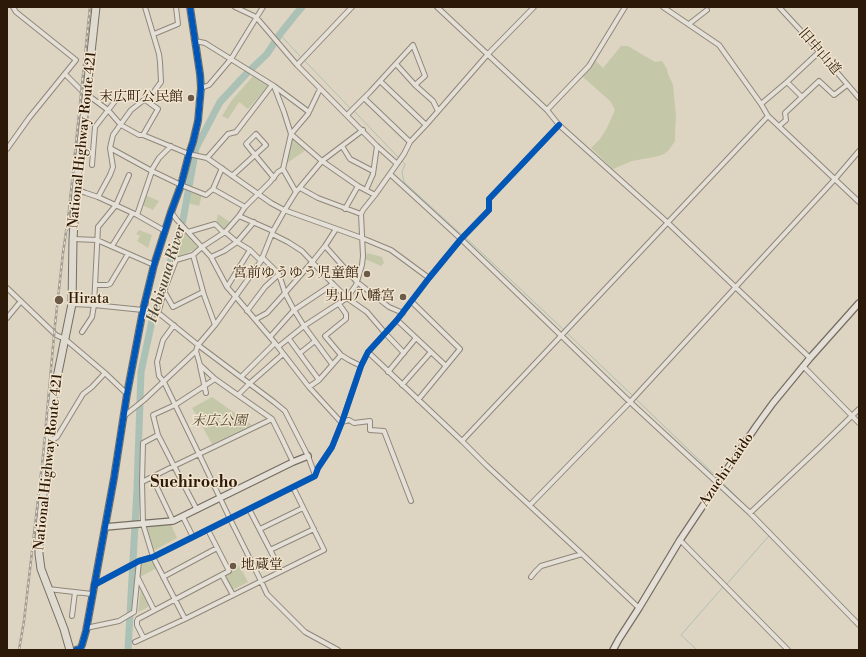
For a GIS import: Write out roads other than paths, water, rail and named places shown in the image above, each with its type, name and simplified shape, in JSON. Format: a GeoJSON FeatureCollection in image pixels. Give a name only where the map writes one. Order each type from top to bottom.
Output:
{"type":"FeatureCollection","features":[{"type":"Feature","properties":{"kind":"highway","name":"National Highway Route 421"},"geometry":{"type":"LineString","coordinates":[[70,650],[64,629],[41,569],[39,536],[53,398],[72,304],[73,239],[76,189],[96,7]]}},
{"type":"Feature","properties":{"kind":"street"},"geometry":{"type":"LineString","coordinates":[[7,149],[29,118],[76,60],[16,12],[13,7]]}},
{"type":"Feature","properties":{"kind":"street"},"geometry":{"type":"LineString","coordinates":[[98,197],[113,167],[110,148],[113,135],[131,110],[153,93],[162,82],[160,62],[146,7]]}},
{"type":"Feature","properties":{"kind":"street"},"geometry":{"type":"LineString","coordinates":[[154,34],[178,24],[176,7]]}},
{"type":"Feature","properties":{"kind":"street"},"geometry":{"type":"LineString","coordinates":[[76,650],[80,649],[82,645],[86,628],[114,478],[142,310],[154,265],[181,186],[198,121],[201,88],[190,7]]}},
{"type":"Feature","properties":{"kind":"street"},"geometry":{"type":"LineString","coordinates":[[235,7],[256,17],[279,45],[320,89],[396,163]]}},
{"type":"Feature","properties":{"kind":"street"},"geometry":{"type":"LineString","coordinates":[[201,88],[209,84],[230,59],[263,7]]}},
{"type":"Feature","properties":{"kind":"street"},"geometry":{"type":"LineString","coordinates":[[297,65],[352,7]]}},
{"type":"Feature","properties":{"kind":"street"},"geometry":{"type":"LineString","coordinates":[[437,7],[547,110],[559,125],[666,222],[810,358]]}},
{"type":"Feature","properties":{"kind":"street"},"geometry":{"type":"LineString","coordinates":[[278,348],[304,326],[347,298],[356,285],[362,265],[361,214],[363,210],[404,154],[410,142],[488,54],[534,7]]}},
{"type":"Feature","properties":{"kind":"street"},"geometry":{"type":"LineString","coordinates":[[663,7],[719,45],[768,116],[859,202]]}},
{"type":"Feature","properties":{"kind":"street","name":"旧中山道"},"geometry":{"type":"LineString","coordinates":[[779,7],[859,98]]}},
{"type":"Feature","properties":{"kind":"street"},"geometry":{"type":"LineString","coordinates":[[547,110],[589,66],[623,8]]}},
{"type":"Feature","properties":{"kind":"street"},"geometry":{"type":"LineString","coordinates":[[689,24],[707,10]]}},
{"type":"Feature","properties":{"kind":"street"},"geometry":{"type":"LineString","coordinates":[[195,41],[205,43],[273,85],[309,112]]}},
{"type":"Feature","properties":{"kind":"street"},"geometry":{"type":"LineString","coordinates":[[347,115],[413,45],[425,76],[415,86]]}},
{"type":"Feature","properties":{"kind":"street"},"geometry":{"type":"LineString","coordinates":[[761,104],[819,52]]}},
{"type":"Feature","properties":{"kind":"street"},"geometry":{"type":"LineString","coordinates":[[396,64],[415,86],[433,101],[438,111]]}},
{"type":"Feature","properties":{"kind":"street"},"geometry":{"type":"LineString","coordinates":[[65,74],[87,95],[108,110],[121,125],[139,135],[143,135],[189,154],[207,158],[271,203],[284,210],[391,250],[429,278]]}},
{"type":"Feature","properties":{"kind":"street"},"geometry":{"type":"LineString","coordinates":[[380,81],[426,125]]}},
{"type":"Feature","properties":{"kind":"street"},"geometry":{"type":"LineString","coordinates":[[779,126],[786,120],[785,114],[819,81],[834,95],[847,85]]}},
{"type":"Feature","properties":{"kind":"street"},"geometry":{"type":"LineString","coordinates":[[787,82],[802,97]]}},
{"type":"Feature","properties":{"kind":"street"},"geometry":{"type":"LineString","coordinates":[[273,85],[291,134],[322,161],[358,186],[375,195]]}},
{"type":"Feature","properties":{"kind":"street"},"geometry":{"type":"LineString","coordinates":[[207,158],[228,134],[236,132],[273,85]]}},
{"type":"Feature","properties":{"kind":"street"},"geometry":{"type":"LineString","coordinates":[[296,192],[283,169],[291,134],[309,112],[320,89]]}},
{"type":"Feature","properties":{"kind":"street"},"geometry":{"type":"LineString","coordinates":[[92,165],[95,127],[119,96]]}},
{"type":"Feature","properties":{"kind":"street"},"geometry":{"type":"LineString","coordinates":[[364,98],[410,142]]}},
{"type":"Feature","properties":{"kind":"street"},"geometry":{"type":"LineString","coordinates":[[143,135],[158,109],[144,99]]}},
{"type":"Feature","properties":{"kind":"street"},"geometry":{"type":"LineString","coordinates":[[462,441],[666,222],[768,116]]}},
{"type":"Feature","properties":{"kind":"street"},"geometry":{"type":"LineString","coordinates":[[94,585],[139,561],[153,557],[315,476],[318,468],[332,447],[361,366],[368,352],[403,313],[429,278],[462,239],[490,210],[489,199],[559,125]]}},
{"type":"Feature","properties":{"kind":"street"},"geometry":{"type":"LineString","coordinates":[[124,416],[164,382],[196,351],[198,346],[236,297],[262,259],[284,210],[296,192],[322,161],[363,130]]}},
{"type":"Feature","properties":{"kind":"street"},"geometry":{"type":"LineString","coordinates":[[232,176],[255,155],[266,145],[256,134],[246,144],[255,155],[274,178]]}},
{"type":"Feature","properties":{"kind":"street"},"geometry":{"type":"LineString","coordinates":[[137,216],[152,171],[159,158],[171,146]]}},
{"type":"Feature","properties":{"kind":"street"},"geometry":{"type":"LineString","coordinates":[[342,146],[350,159],[373,170]]}},
{"type":"Feature","properties":{"kind":"street"},"geometry":{"type":"LineString","coordinates":[[366,190],[373,170],[378,146]]}},
{"type":"Feature","properties":{"kind":"street"},"geometry":{"type":"LineString","coordinates":[[110,148],[181,186],[193,189],[206,195],[212,189],[222,168]]}},
{"type":"Feature","properties":{"kind":"street"},"geometry":{"type":"LineString","coordinates":[[530,505],[630,402],[859,151]]}},
{"type":"Feature","properties":{"kind":"street"},"geometry":{"type":"LineString","coordinates":[[157,314],[176,260],[193,255],[224,232],[245,207],[274,178],[278,172],[283,169]]}},
{"type":"Feature","properties":{"kind":"street"},"geometry":{"type":"LineString","coordinates":[[390,174],[462,239],[630,402],[750,513],[859,625]]}},
{"type":"Feature","properties":{"kind":"street"},"geometry":{"type":"LineString","coordinates":[[82,332],[92,317],[94,305],[98,227],[116,206],[129,175]]}},
{"type":"Feature","properties":{"kind":"street"},"geometry":{"type":"LineString","coordinates":[[345,208],[358,186]]}},
{"type":"Feature","properties":{"kind":"street"},"geometry":{"type":"LineString","coordinates":[[300,188],[318,198],[361,214]]}},
{"type":"Feature","properties":{"kind":"street"},"geometry":{"type":"LineString","coordinates":[[76,189],[98,197],[165,231]]}},
{"type":"Feature","properties":{"kind":"street"},"geometry":{"type":"LineString","coordinates":[[212,189],[245,207]]}},
{"type":"Feature","properties":{"kind":"street"},"geometry":{"type":"LineString","coordinates":[[171,212],[211,257],[227,286],[234,295],[275,343],[309,387],[342,422]]}},
{"type":"Feature","properties":{"kind":"street"},"geometry":{"type":"LineString","coordinates":[[112,246],[132,214]]}},
{"type":"Feature","properties":{"kind":"street"},"geometry":{"type":"LineString","coordinates":[[239,216],[254,222],[302,251],[347,298],[368,312],[404,353]]}},
{"type":"Feature","properties":{"kind":"street"},"geometry":{"type":"LineString","coordinates":[[211,257],[224,251],[237,242],[254,222]]}},
{"type":"Feature","properties":{"kind":"street"},"geometry":{"type":"LineString","coordinates":[[188,232],[215,224],[237,242],[262,259],[279,274],[285,292],[294,310],[314,341],[332,364]]}},
{"type":"Feature","properties":{"kind":"street"},"geometry":{"type":"LineString","coordinates":[[256,320],[267,313],[313,261],[336,229]]}},
{"type":"Feature","properties":{"kind":"street"},"geometry":{"type":"LineString","coordinates":[[73,239],[97,240],[154,265]]}},
{"type":"Feature","properties":{"kind":"street"},"geometry":{"type":"LineString","coordinates":[[325,246],[357,282],[389,307],[403,313]]}},
{"type":"Feature","properties":{"kind":"street"},"geometry":{"type":"LineString","coordinates":[[227,286],[250,250]]}},
{"type":"Feature","properties":{"kind":"street"},"geometry":{"type":"LineString","coordinates":[[96,285],[110,284],[128,254]]}},
{"type":"Feature","properties":{"kind":"street"},"geometry":{"type":"LineString","coordinates":[[193,255],[203,292],[215,325]]}},
{"type":"Feature","properties":{"kind":"street"},"geometry":{"type":"LineString","coordinates":[[248,311],[265,287],[279,274]]}},
{"type":"Feature","properties":{"kind":"street"},"geometry":{"type":"LineString","coordinates":[[270,337],[294,310],[333,284]]}},
{"type":"Feature","properties":{"kind":"street"},"geometry":{"type":"LineString","coordinates":[[7,288],[56,335],[65,339],[127,394]]}},
{"type":"Feature","properties":{"kind":"street"},"geometry":{"type":"LineString","coordinates":[[164,291],[173,307],[203,292]]}},
{"type":"Feature","properties":{"kind":"street"},"geometry":{"type":"LineString","coordinates":[[7,318],[21,301]]}},
{"type":"Feature","properties":{"kind":"street"},"geometry":{"type":"LineString","coordinates":[[412,302],[460,349],[418,400]]}},
{"type":"Feature","properties":{"kind":"street","name":"Azuchi-kaido"},"geometry":{"type":"LineString","coordinates":[[613,650],[680,540],[757,425],[803,366],[859,303]]}},
{"type":"Feature","properties":{"kind":"street"},"geometry":{"type":"LineString","coordinates":[[72,304],[142,310],[161,315],[198,346],[274,402],[285,412],[308,456],[315,476]]}},
{"type":"Feature","properties":{"kind":"street"},"geometry":{"type":"LineString","coordinates":[[339,304],[346,314],[346,319],[326,336],[341,355],[361,366]]}},
{"type":"Feature","properties":{"kind":"street"},"geometry":{"type":"LineString","coordinates":[[397,320],[446,366]]}},
{"type":"Feature","properties":{"kind":"street"},"geometry":{"type":"LineString","coordinates":[[174,325],[163,340],[157,362],[159,376],[164,382],[267,594],[305,632],[338,650]]}},
{"type":"Feature","properties":{"kind":"street"},"geometry":{"type":"LineString","coordinates":[[388,372],[416,338]]}},
{"type":"Feature","properties":{"kind":"street"},"geometry":{"type":"LineString","coordinates":[[289,339],[319,380]]}},
{"type":"Feature","properties":{"kind":"street"},"geometry":{"type":"LineString","coordinates":[[300,353],[314,341]]}},
{"type":"Feature","properties":{"kind":"street"},"geometry":{"type":"LineString","coordinates":[[240,377],[275,343]]}},
{"type":"Feature","properties":{"kind":"street"},"geometry":{"type":"LineString","coordinates":[[196,351],[206,393]]}},
{"type":"Feature","properties":{"kind":"street"},"geometry":{"type":"LineString","coordinates":[[368,352],[639,608]]}},
{"type":"Feature","properties":{"kind":"street"},"geometry":{"type":"LineString","coordinates":[[402,385],[431,352]]}},
{"type":"Feature","properties":{"kind":"street"},"geometry":{"type":"LineString","coordinates":[[238,395],[283,354]]}},
{"type":"Feature","properties":{"kind":"street"},"geometry":{"type":"LineString","coordinates":[[309,387],[319,380],[341,355]]}},
{"type":"Feature","properties":{"kind":"street"},"geometry":{"type":"LineString","coordinates":[[200,365],[215,379],[272,419],[293,462]]}},
{"type":"Feature","properties":{"kind":"street"},"geometry":{"type":"LineString","coordinates":[[803,366],[859,423]]}},
{"type":"Feature","properties":{"kind":"street"},"geometry":{"type":"LineString","coordinates":[[48,439],[54,439],[57,437],[83,394],[105,373]]}},
{"type":"Feature","properties":{"kind":"street"},"geometry":{"type":"LineString","coordinates":[[197,510],[158,435],[153,415],[175,405],[215,379]]}},
{"type":"Feature","properties":{"kind":"street"},"geometry":{"type":"LineString","coordinates":[[750,513],[859,408]]}},
{"type":"Feature","properties":{"kind":"street"},"geometry":{"type":"LineString","coordinates":[[142,482],[272,419]]}},
{"type":"Feature","properties":{"kind":"street"},"geometry":{"type":"LineString","coordinates":[[342,422],[349,420],[354,423],[370,421],[370,430],[384,431],[411,501]]}},
{"type":"Feature","properties":{"kind":"street"},"geometry":{"type":"LineString","coordinates":[[158,435],[143,442],[143,524],[153,557],[185,619]]}},
{"type":"Feature","properties":{"kind":"street"},"geometry":{"type":"LineString","coordinates":[[105,527],[173,521],[308,456]]}},
{"type":"Feature","properties":{"kind":"street"},"geometry":{"type":"LineString","coordinates":[[152,477],[173,521]]}},
{"type":"Feature","properties":{"kind":"street"},"geometry":{"type":"LineString","coordinates":[[135,642],[185,619],[324,550],[293,487]]}},
{"type":"Feature","properties":{"kind":"street"},"geometry":{"type":"LineString","coordinates":[[260,529],[303,508]]}},
{"type":"Feature","properties":{"kind":"street"},"geometry":{"type":"LineString","coordinates":[[250,509],[281,571]]}},
{"type":"Feature","properties":{"kind":"street"},"geometry":{"type":"LineString","coordinates":[[183,517],[193,537]]}},
{"type":"Feature","properties":{"kind":"street"},"geometry":{"type":"LineString","coordinates":[[270,550],[314,529]]}},
{"type":"Feature","properties":{"kind":"street"},"geometry":{"type":"LineString","coordinates":[[143,637],[136,621],[138,618],[228,571],[208,530]]}},
{"type":"Feature","properties":{"kind":"street"},"geometry":{"type":"LineString","coordinates":[[680,540],[788,650]]}},
{"type":"Feature","properties":{"kind":"street"},"geometry":{"type":"LineString","coordinates":[[163,576],[217,548]]}},
{"type":"Feature","properties":{"kind":"street"},"geometry":{"type":"LineString","coordinates":[[531,578],[542,566],[582,554]]}},
{"type":"Feature","properties":{"kind":"street"},"geometry":{"type":"LineString","coordinates":[[86,628],[119,621],[134,612],[139,561]]}},
{"type":"Feature","properties":{"kind":"street"},"geometry":{"type":"LineString","coordinates":[[222,574],[233,595]]}},
{"type":"Feature","properties":{"kind":"street"},"geometry":{"type":"LineString","coordinates":[[138,577],[154,610]]}},
{"type":"Feature","properties":{"kind":"street"},"geometry":{"type":"LineString","coordinates":[[48,589],[92,594]]}},
{"type":"Feature","properties":{"kind":"street"},"geometry":{"type":"LineString","coordinates":[[72,616],[75,592]]}},
{"type":"Feature","properties":{"kind":"waterway","name":"Hebisuna River"},"geometry":{"type":"LineString","coordinates":[[128,650],[137,489],[141,372],[152,321],[183,220],[196,148],[220,102],[267,54],[280,34],[302,7]]}},
{"type":"Feature","properties":{"kind":"waterway"},"geometry":{"type":"LineString","coordinates":[[280,34],[300,56]]}},
{"type":"Feature","properties":{"kind":"waterway"},"geometry":{"type":"LineString","coordinates":[[305,61],[350,108]]}},
{"type":"Feature","properties":{"kind":"waterway"},"geometry":{"type":"LineString","coordinates":[[353,110],[399,158]]}},
{"type":"Feature","properties":{"kind":"waterway"},"geometry":{"type":"LineString","coordinates":[[401,160],[405,164],[402,172],[404,182],[462,235]]}},
{"type":"Feature","properties":{"kind":"waterway"},"geometry":{"type":"LineString","coordinates":[[465,237],[565,331]]}},
{"type":"Feature","properties":{"kind":"waterway"},"geometry":{"type":"LineString","coordinates":[[567,333],[633,396]]}},
{"type":"Feature","properties":{"kind":"waterway"},"geometry":{"type":"LineString","coordinates":[[635,398],[719,479]]}},
{"type":"Feature","properties":{"kind":"waterway"},"geometry":{"type":"LineString","coordinates":[[721,481],[750,510]]}},
{"type":"Feature","properties":{"kind":"waterway"},"geometry":{"type":"LineString","coordinates":[[752,512],[772,533]]}},
{"type":"Feature","properties":{"kind":"waterway"},"geometry":{"type":"LineString","coordinates":[[726,585],[770,535]]}},
{"type":"Feature","properties":{"kind":"waterway"},"geometry":{"type":"LineString","coordinates":[[695,650],[696,649],[681,635],[723,587]]}},
{"type":"Feature","properties":{"kind":"railway"},"geometry":{"type":"LineString","coordinates":[[67,230],[90,7]]}},
{"type":"Feature","properties":{"kind":"railway"},"geometry":{"type":"LineString","coordinates":[[19,650],[24,621],[43,456],[55,325],[67,225]]}},
{"type":"Feature","properties":{"kind":"place","name":"末広町公民館"},"geometry":{"type":"Point","coordinates":[191,98]}},
{"type":"Feature","properties":{"kind":"place","name":"宮前ゆうゆう児童館"},"geometry":{"type":"Point","coordinates":[367,274]}},
{"type":"Feature","properties":{"kind":"place","name":"男山八幡宮"},"geometry":{"type":"Point","coordinates":[403,297]}},
{"type":"Feature","properties":{"kind":"place","name":"Hirata"},"geometry":{"type":"Point","coordinates":[59,300]}},
{"type":"Feature","properties":{"kind":"place","name":"地蔵堂"},"geometry":{"type":"Point","coordinates":[233,566]}},
{"type":"Feature","properties":{"kind":"district","name":"Suehirocho"},"geometry":{"type":"Point","coordinates":[194,483]}},
{"type":"Feature","properties":{"kind":"park label","name":"末広公園"},"geometry":{"type":"Point","coordinates":[219,422]}}]}
